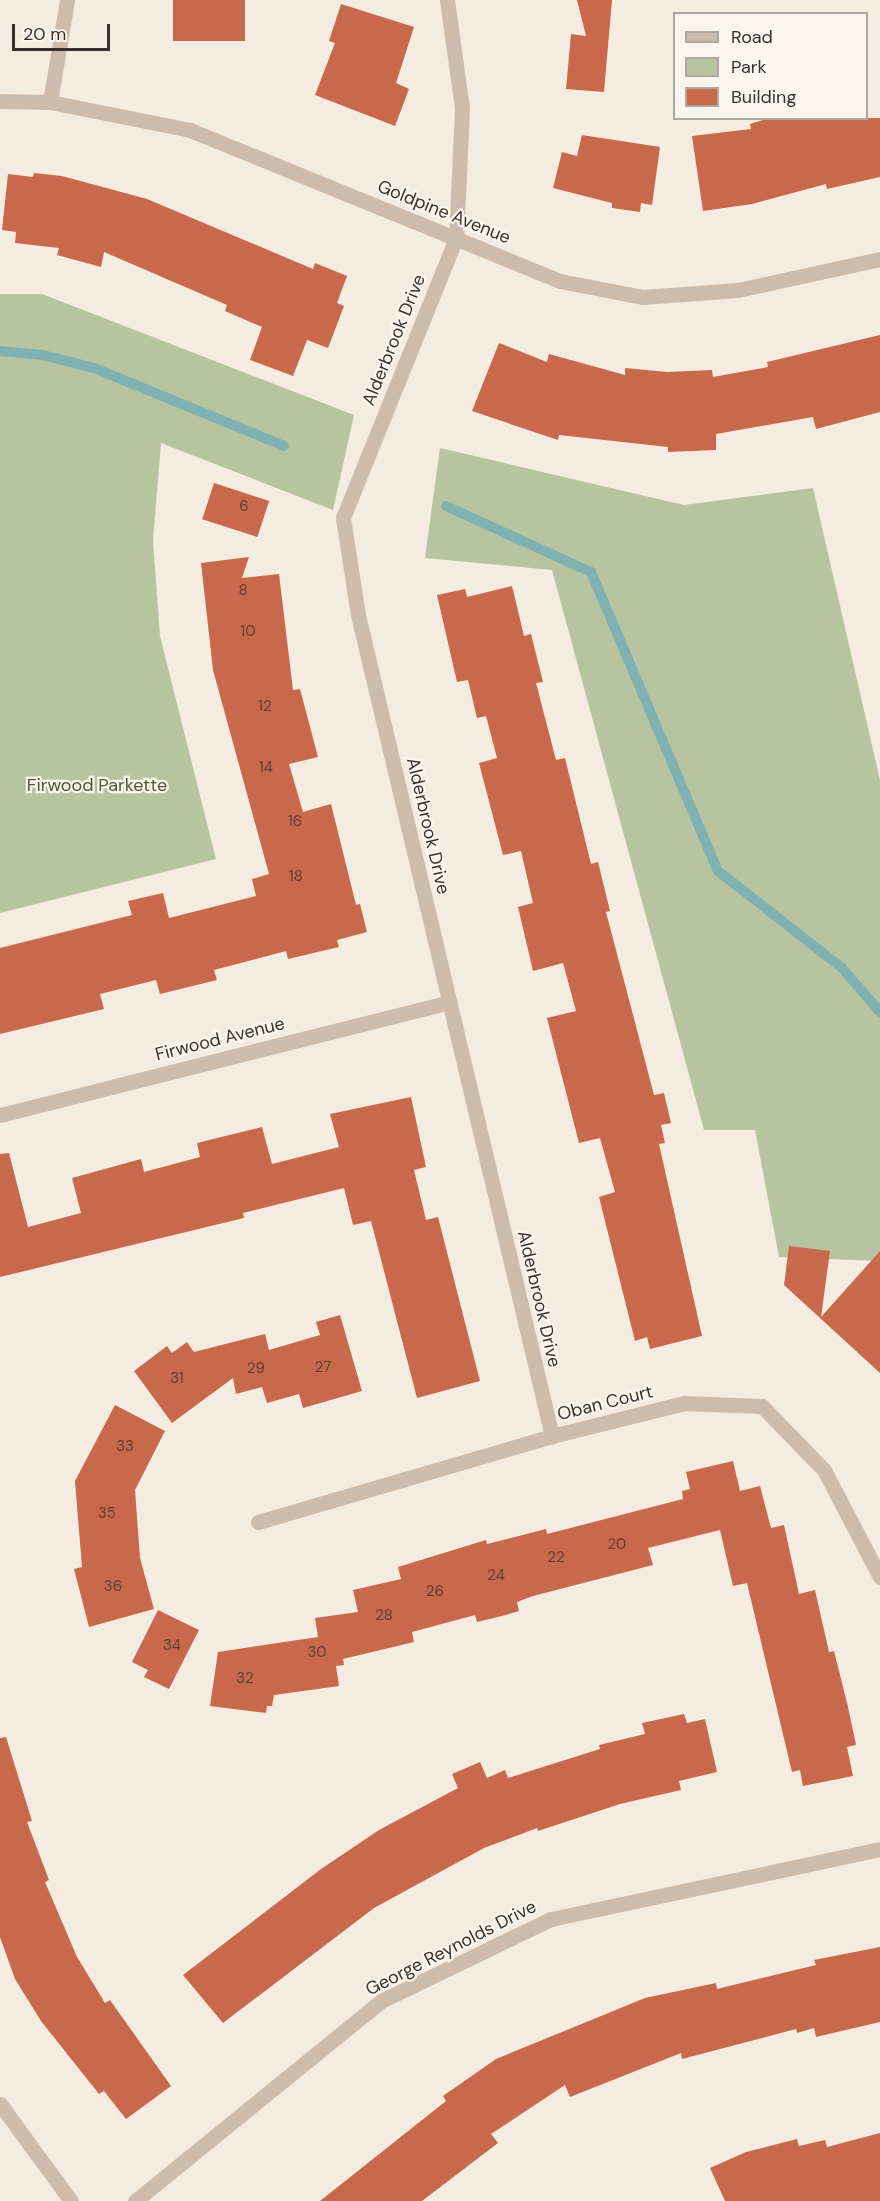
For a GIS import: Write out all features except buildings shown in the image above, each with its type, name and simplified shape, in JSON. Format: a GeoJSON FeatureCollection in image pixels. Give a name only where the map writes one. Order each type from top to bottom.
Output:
{"type":"FeatureCollection","features":[{"type":"Feature","properties":{"kind":"street"},"geometry":{"type":"LineString","coordinates":[[50,102],[67,0]]}},
{"type":"Feature","properties":{"kind":"street","name":"Alderbrook Drive"},"geometry":{"type":"LineString","coordinates":[[447,0],[462,108],[456,238],[343,518],[358,615],[552,1436]]}},
{"type":"Feature","properties":{"kind":"street","name":"Goldpine Avenue"},"geometry":{"type":"LineString","coordinates":[[0,101],[50,102],[190,130],[560,281],[643,297],[738,290],[880,259]]}},
{"type":"Feature","properties":{"kind":"street","name":"Firwood Avenue"},"geometry":{"type":"LineString","coordinates":[[0,1115],[449,1002]]}},
{"type":"Feature","properties":{"kind":"street","name":"Oban Court"},"geometry":{"type":"LineString","coordinates":[[258,1522],[552,1436],[684,1403],[762,1406],[824,1470],[880,1576]]}},
{"type":"Feature","properties":{"kind":"street","name":"George Reynolds Drive"},"geometry":{"type":"LineString","coordinates":[[135,2201],[381,2001],[551,1919],[880,1849]]}},
{"type":"Feature","properties":{"kind":"street"},"geometry":{"type":"LineString","coordinates":[[0,2104],[71,2201]]}},
{"type":"Feature","properties":{"kind":"green space","name":"Firwood Parkette"},"geometry":{"type":"Polygon","coordinates":[[[0,294],[42,294],[354,415],[333,510],[161,443],[153,540],[160,636],[216,859],[0,913],[0,294]]]}},
{"type":"Feature","properties":{"kind":"green space"},"geometry":{"type":"Polygon","coordinates":[[[440,448],[684,505],[813,488],[880,780],[880,1261],[779,1257],[755,1130],[704,1130],[552,570],[425,558],[440,448]]]}},
{"type":"Feature","properties":{"kind":"waterway"},"geometry":{"type":"LineString","coordinates":[[0,351],[43,355],[94,368],[284,446]]}},
{"type":"Feature","properties":{"kind":"waterway"},"geometry":{"type":"LineString","coordinates":[[446,506],[591,572],[718,871],[842,968],[880,1012]]}}]}
